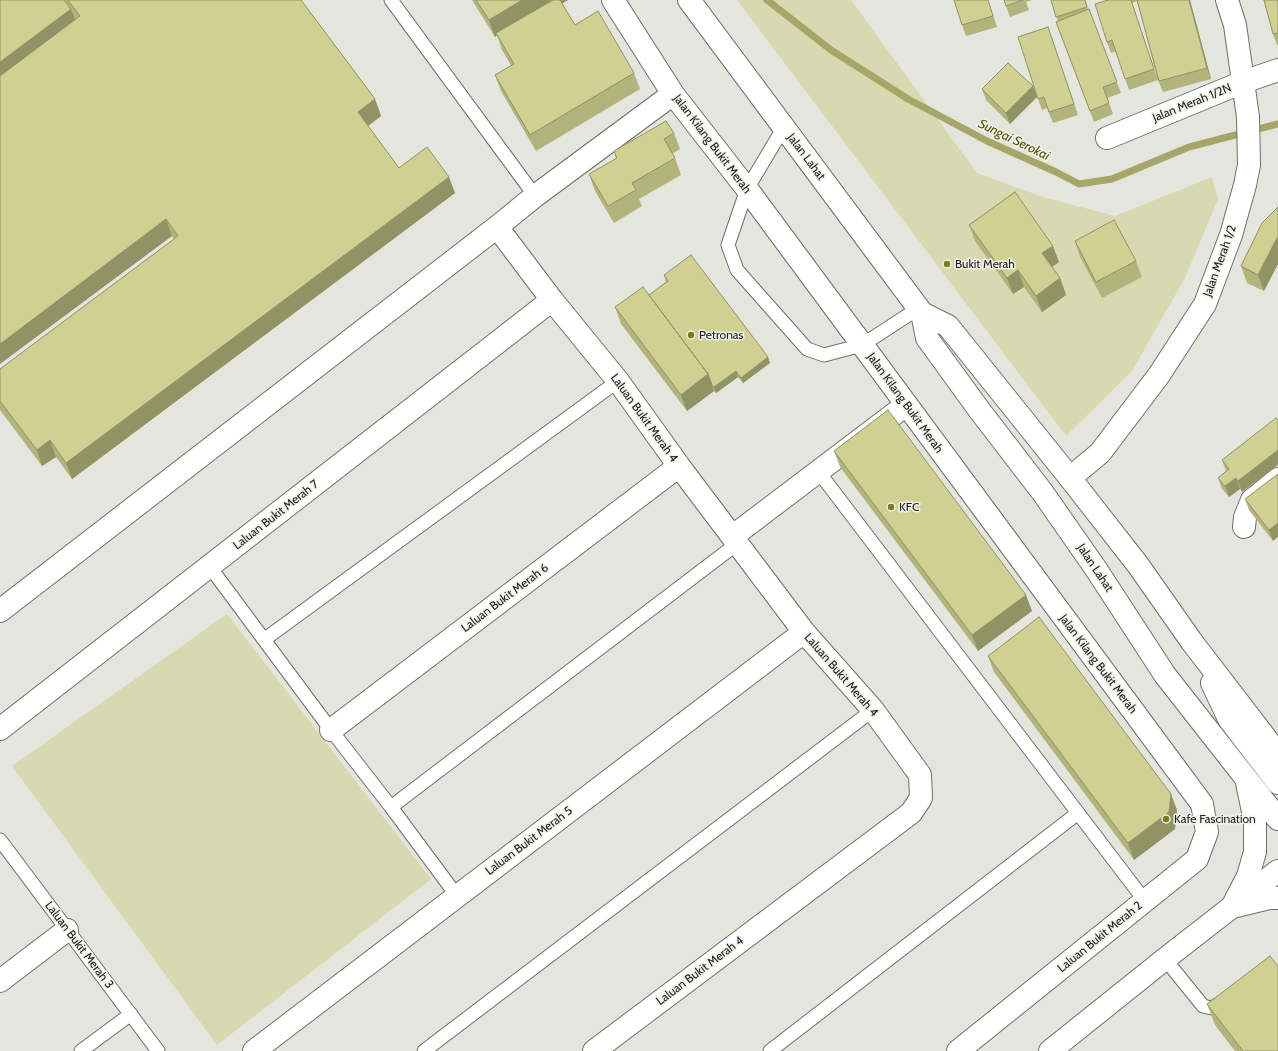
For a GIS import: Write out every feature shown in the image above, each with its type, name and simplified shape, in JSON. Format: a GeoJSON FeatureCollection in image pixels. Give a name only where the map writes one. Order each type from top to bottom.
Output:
{"type":"FeatureCollection","features":[{"type":"Feature","properties":{"kind":"street","name":"Jalan Kilang Bukit Merah"},"geometry":{"type":"LineString","coordinates":[[613,0],[673,94],[747,189],[1202,804]]}},
{"type":"Feature","properties":{"kind":"street","name":"Jalan Lahat"},"geometry":{"type":"LineString","coordinates":[[689,0],[920,311],[927,338],[980,411],[1044,493],[1096,569],[1165,675],[1278,819]]}},
{"type":"Feature","properties":{"kind":"street","name":"Jalan Merah 1/2"},"geometry":{"type":"LineString","coordinates":[[1070,478],[1100,454],[1159,375],[1205,304],[1231,235],[1245,185],[1249,164],[1248,117],[1235,26],[1227,0]]}},
{"type":"Feature","properties":{"kind":"street","name":"Jalan Merah 1/2N"},"geometry":{"type":"LineString","coordinates":[[1107,138],[1243,82],[1278,70]]}},
{"type":"Feature","properties":{"kind":"street"},"geometry":{"type":"LineString","coordinates":[[0,611],[497,227],[535,196],[673,94]]}},
{"type":"Feature","properties":{"kind":"street","name":"Laluan Bukit Merah 4"},"geometry":{"type":"LineString","coordinates":[[497,227],[552,300],[618,382],[804,632],[873,710],[920,775],[921,798],[911,813],[594,1051]]}},
{"type":"Feature","properties":{"kind":"street","name":"Laluan Bukit Merah 7"},"geometry":{"type":"LineString","coordinates":[[0,730],[552,300]]}},
{"type":"Feature","properties":{"kind":"street","name":"Jalan Lahat"},"geometry":{"type":"LineString","coordinates":[[920,311],[948,326],[1070,478],[1138,566],[1192,642],[1278,754]]}},
{"type":"Feature","properties":{"kind":"street"},"geometry":{"type":"LineString","coordinates":[[927,338],[955,362],[1033,455],[1054,471],[1070,478],[1067,495],[1073,509],[1131,602],[1165,675]]}},
{"type":"Feature","properties":{"kind":"street"},"geometry":{"type":"LineString","coordinates":[[735,539],[818,471],[906,405]]}},
{"type":"Feature","properties":{"kind":"street","name":"Laluan Bukit Merah 6"},"geometry":{"type":"LineString","coordinates":[[331,730],[680,466]]}},
{"type":"Feature","properties":{"kind":"street"},"geometry":{"type":"LineString","coordinates":[[1244,527],[1245,517],[1252,500],[1278,479]]}},
{"type":"Feature","properties":{"kind":"street","name":"Laluan Bukit Merah 5"},"geometry":{"type":"LineString","coordinates":[[254,1051],[804,632]]}},
{"type":"Feature","properties":{"kind":"street"},"geometry":{"type":"LineString","coordinates":[[1192,642],[1229,719],[1278,783]]}},
{"type":"Feature","properties":{"kind":"street"},"geometry":{"type":"LineString","coordinates":[[1232,907],[1248,876],[1255,852],[1255,821],[1246,778]]}},
{"type":"Feature","properties":{"kind":"street","name":"Laluan Bukit Merah 2"},"geometry":{"type":"LineString","coordinates":[[958,1051],[1197,859],[1208,832],[1202,804]]}},
{"type":"Feature","properties":{"kind":"street"},"geometry":{"type":"LineString","coordinates":[[1050,1051],[1278,871]]}},
{"type":"Feature","properties":{"kind":"street"},"geometry":{"type":"LineString","coordinates":[[1232,907],[1269,898],[1278,898]]}},
{"type":"Feature","properties":{"kind":"street"},"geometry":{"type":"LineString","coordinates":[[0,980],[67,930]]}},
{"type":"Feature","properties":{"kind":"lane"},"geometry":{"type":"LineString","coordinates":[[391,0],[535,196]]}},
{"type":"Feature","properties":{"kind":"lane"},"geometry":{"type":"LineString","coordinates":[[784,127],[747,189],[728,245],[737,270],[808,349],[824,355],[862,345],[920,311]]}},
{"type":"Feature","properties":{"kind":"lane"},"geometry":{"type":"LineString","coordinates":[[265,639],[618,382]]}},
{"type":"Feature","properties":{"kind":"lane"},"geometry":{"type":"LineString","coordinates":[[818,471],[1145,901]]}},
{"type":"Feature","properties":{"kind":"lane"},"geometry":{"type":"LineString","coordinates":[[392,807],[735,539]]}},
{"type":"Feature","properties":{"kind":"lane"},"geometry":{"type":"LineString","coordinates":[[210,567],[265,639],[331,730],[392,807],[457,896]]}},
{"type":"Feature","properties":{"kind":"lane"},"geometry":{"type":"LineString","coordinates":[[424,1051],[873,710]]}},
{"type":"Feature","properties":{"kind":"lane"},"geometry":{"type":"LineString","coordinates":[[770,1051],[1078,813]]}},
{"type":"Feature","properties":{"kind":"lane","name":"Laluan Bukit Merah 3"},"geometry":{"type":"LineString","coordinates":[[2,845],[158,1051]]}},
{"type":"Feature","properties":{"kind":"lane"},"geometry":{"type":"LineString","coordinates":[[1165,959],[1203,1006],[1212,1008],[1231,996]]}},
{"type":"Feature","properties":{"kind":"lane"},"geometry":{"type":"LineString","coordinates":[[81,1051],[131,1014]]}},
{"type":"Feature","properties":{"kind":"green space"},"geometry":{"type":"Polygon","coordinates":[[[737,0],[851,0],[977,173],[1043,197],[1115,216],[1212,177],[1218,199],[1185,278],[1132,371],[1066,436],[737,0]]]}},
{"type":"Feature","properties":{"kind":"green space"},"geometry":{"type":"Polygon","coordinates":[[[227,614],[431,879],[217,1045],[12,766],[227,614]]]}},
{"type":"Feature","properties":{"kind":"building"},"geometry":{"type":"Polygon","coordinates":[[[0,0],[64,0],[71,9],[0,62],[0,0]]]}},
{"type":"Feature","properties":{"kind":"building"},"geometry":{"type":"Polygon","coordinates":[[[68,0],[301,0],[375,99],[358,112],[399,168],[427,147],[449,177],[66,463],[50,440],[37,450],[0,401],[0,369],[178,236],[166,219],[0,344],[0,76],[80,16],[68,0]]]}},
{"type":"Feature","properties":{"kind":"building"},"geometry":{"type":"Polygon","coordinates":[[[476,0],[522,0],[489,20],[476,0]]]}},
{"type":"Feature","properties":{"kind":"building"},"geometry":{"type":"Polygon","coordinates":[[[553,0],[560,0],[575,25],[598,11],[634,73],[530,135],[495,75],[514,64],[496,33],[553,0]]]}},
{"type":"Feature","properties":{"kind":"building"},"geometry":{"type":"Polygon","coordinates":[[[954,0],[988,0],[993,16],[962,25],[954,0]]]}},
{"type":"Feature","properties":{"kind":"building"},"geometry":{"type":"Polygon","coordinates":[[[1004,0],[1023,0],[1006,6],[1004,0]]]}},
{"type":"Feature","properties":{"kind":"building"},"geometry":{"type":"Polygon","coordinates":[[[1051,0],[1085,0],[1087,7],[1056,17],[1051,0]]]}},
{"type":"Feature","properties":{"kind":"building"},"geometry":{"type":"Polygon","coordinates":[[[1108,0],[1131,0],[1154,69],[1125,79],[1112,40],[1107,42],[1095,4],[1108,0]]]}},
{"type":"Feature","properties":{"kind":"building"},"geometry":{"type":"Polygon","coordinates":[[[1137,0],[1189,0],[1207,68],[1159,81],[1137,0]]]}},
{"type":"Feature","properties":{"kind":"building"},"geometry":{"type":"Polygon","coordinates":[[[1264,0],[1278,0],[1278,33],[1273,34],[1264,0]]]}},
{"type":"Feature","properties":{"kind":"building"},"geometry":{"type":"Polygon","coordinates":[[[1089,9],[1117,82],[1103,87],[1109,103],[1090,111],[1056,22],[1089,9]]]}},
{"type":"Feature","properties":{"kind":"building"},"geometry":{"type":"Polygon","coordinates":[[[1048,27],[1074,104],[1049,112],[1044,97],[1038,99],[1018,37],[1048,27]]]}},
{"type":"Feature","properties":{"kind":"building"},"geometry":{"type":"Polygon","coordinates":[[[1008,63],[1033,86],[1006,113],[982,89],[1008,63]]]}},
{"type":"Feature","properties":{"kind":"building"},"geometry":{"type":"Polygon","coordinates":[[[666,121],[674,133],[664,139],[675,158],[632,183],[636,190],[608,206],[589,174],[617,158],[614,151],[666,121]]]}},
{"type":"Feature","properties":{"kind":"building"},"geometry":{"type":"Polygon","coordinates":[[[1015,192],[1053,246],[1042,253],[1060,278],[1036,296],[1018,270],[1007,278],[969,225],[1015,192]]]}},
{"type":"Feature","properties":{"kind":"building"},"geometry":{"type":"Polygon","coordinates":[[[1278,207],[1278,240],[1277,238],[1258,275],[1241,266],[1262,223],[1278,207]]]}},
{"type":"Feature","properties":{"kind":"building"},"geometry":{"type":"Polygon","coordinates":[[[1114,220],[1136,261],[1096,282],[1075,241],[1114,220]]]}},
{"type":"Feature","properties":{"kind":"building"},"geometry":{"type":"Polygon","coordinates":[[[691,255],[768,357],[741,378],[736,371],[714,387],[708,374],[649,295],[668,281],[664,275],[691,255]]]}},
{"type":"Feature","properties":{"kind":"building"},"geometry":{"type":"Polygon","coordinates":[[[643,287],[708,374],[681,395],[615,307],[643,287]]]}},
{"type":"Feature","properties":{"kind":"building"},"geometry":{"type":"Polygon","coordinates":[[[888,410],[1026,595],[972,635],[834,451],[888,410]]]}},
{"type":"Feature","properties":{"kind":"building"},"geometry":{"type":"Polygon","coordinates":[[[1276,418],[1278,420],[1278,450],[1238,481],[1236,478],[1225,486],[1218,478],[1229,469],[1222,460],[1276,418]]]}},
{"type":"Feature","properties":{"kind":"building"},"geometry":{"type":"Polygon","coordinates":[[[1278,474],[1278,523],[1269,530],[1245,499],[1278,474]]]}},
{"type":"Feature","properties":{"kind":"building"},"geometry":{"type":"Polygon","coordinates":[[[1039,617],[1171,794],[1169,812],[1128,843],[988,656],[1039,617]]]}},
{"type":"Feature","properties":{"kind":"building"},"geometry":{"type":"Polygon","coordinates":[[[1270,956],[1278,966],[1278,1051],[1243,1051],[1207,1004],[1270,956]]]}},
{"type":"Feature","properties":{"kind":"waterway","name":"Sungai Serokai"},"geometry":{"type":"LineString","coordinates":[[767,0],[831,50],[908,99],[987,141],[1079,184],[1112,179],[1189,147],[1278,124]]}},
{"type":"Feature","properties":{"kind":"place","name":"Bukit Merah"},"geometry":{"type":"Point","coordinates":[947,264]}},
{"type":"Feature","properties":{"kind":"place","name":"Petronas"},"geometry":{"type":"Point","coordinates":[691,335]}},
{"type":"Feature","properties":{"kind":"place","name":"KFC"},"geometry":{"type":"Point","coordinates":[891,507]}},
{"type":"Feature","properties":{"kind":"place","name":"Kafe Fascination"},"geometry":{"type":"Point","coordinates":[1166,819]}}]}
